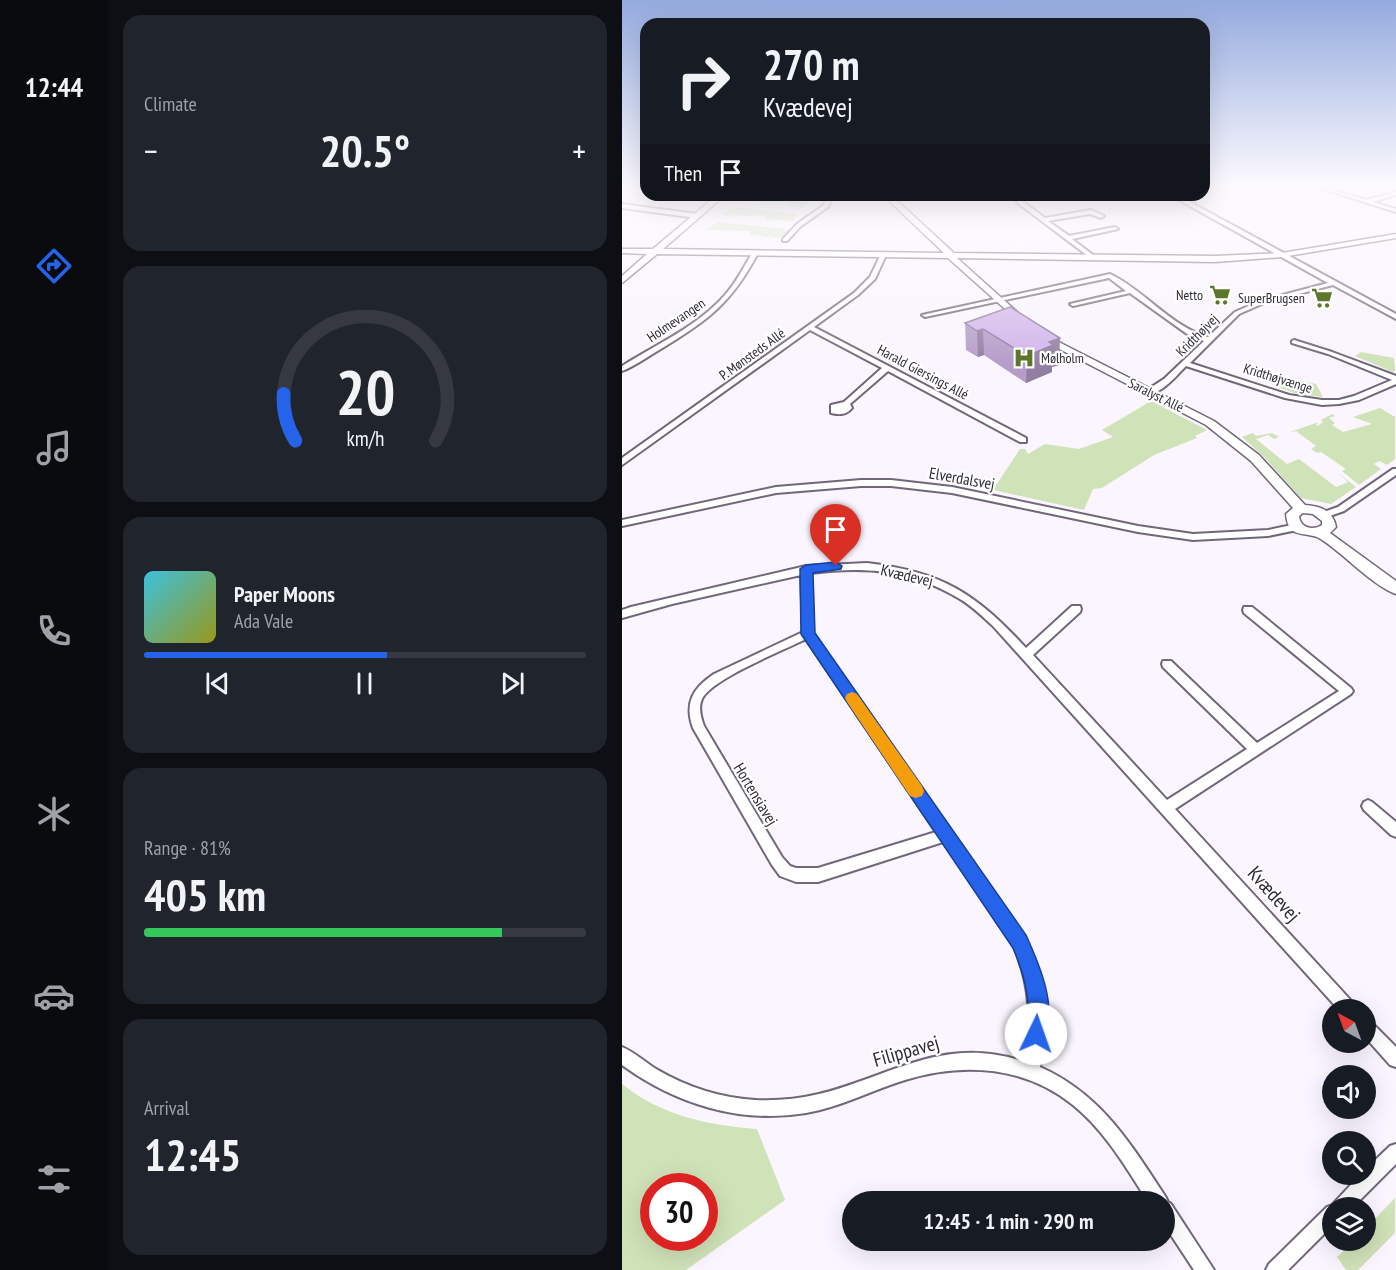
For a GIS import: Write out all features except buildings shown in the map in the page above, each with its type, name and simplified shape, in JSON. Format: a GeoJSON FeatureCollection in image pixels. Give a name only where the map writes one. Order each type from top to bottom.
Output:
{"type":"FeatureCollection","features":[{"type":"Feature","properties":{"kind":"street"},"geometry":{"type":"LineString","coordinates":[[622,280],[663,246]]}},
{"type":"Feature","properties":{"kind":"street","name":"Saralyst Allé"},"geometry":{"type":"LineString","coordinates":[[941,246],[952,256],[953,260],[1032,329],[1056,345],[1210,423],[1231,438],[1255,458],[1301,509]]}},
{"type":"Feature","properties":{"kind":"street"},"geometry":{"type":"LineString","coordinates":[[1079,246],[1094,258]]}},
{"type":"Feature","properties":{"kind":"street"},"geometry":{"type":"LineString","coordinates":[[1266,246],[1396,317]]}},
{"type":"Feature","properties":{"kind":"street"},"geometry":{"type":"LineString","coordinates":[[622,251],[1217,259],[1282,255],[1334,246]]}},
{"type":"Feature","properties":{"kind":"street","name":"Holmevangen"},"geometry":{"type":"LineString","coordinates":[[622,369],[700,320],[720,304],[755,253]]}},
{"type":"Feature","properties":{"kind":"street","name":"P. Mønsteds Allé"},"geometry":{"type":"LineString","coordinates":[[622,462],[865,286],[877,271],[883,255]]}},
{"type":"Feature","properties":{"kind":"street"},"geometry":{"type":"LineString","coordinates":[[964,256],[967,270]]}},
{"type":"Feature","properties":{"kind":"street"},"geometry":{"type":"LineString","coordinates":[[925,315],[1106,276],[1114,277],[1192,335],[1209,340]]}},
{"type":"Feature","properties":{"kind":"street","name":"Kridthøjvej"},"geometry":{"type":"LineString","coordinates":[[1150,392],[1167,381],[1231,318],[1244,309],[1334,283]]}},
{"type":"Feature","properties":{"kind":"street"},"geometry":{"type":"LineString","coordinates":[[1073,304],[1133,291]]}},
{"type":"Feature","properties":{"kind":"street","name":"Harald Giersings Allé"},"geometry":{"type":"LineString","coordinates":[[810,327],[1023,440]]}},
{"type":"Feature","properties":{"kind":"street","name":"Kridthøjvænge"},"geometry":{"type":"LineString","coordinates":[[1294,342],[1330,353],[1396,380]]}},
{"type":"Feature","properties":{"kind":"street","name":"Kridthøjvænge"},"geometry":{"type":"LineString","coordinates":[[1186,363],[1293,400],[1316,404],[1354,399],[1372,393],[1396,380]]}},
{"type":"Feature","properties":{"kind":"street"},"geometry":{"type":"LineString","coordinates":[[846,404],[887,368]]}},
{"type":"Feature","properties":{"kind":"street"},"geometry":{"type":"LineString","coordinates":[[1324,515],[1341,509],[1396,471]]}},
{"type":"Feature","properties":{"kind":"street","name":"Elverdalsvej"},"geometry":{"type":"LineString","coordinates":[[622,523],[776,490],[861,483],[900,484],[952,490],[1138,530],[1193,537],[1268,533],[1297,527]]}},
{"type":"Feature","properties":{"kind":"street"},"geometry":{"type":"LineString","coordinates":[[1301,509],[1316,510],[1324,515],[1330,523],[1326,531],[1321,533],[1309,532],[1292,523],[1292,514],[1301,509]]}},
{"type":"Feature","properties":{"kind":"street"},"geometry":{"type":"LineString","coordinates":[[1321,533],[1396,589]]}},
{"type":"Feature","properties":{"kind":"street","name":"Kvædevej"},"geometry":{"type":"LineString","coordinates":[[622,614],[776,574],[836,566],[905,571],[946,584],[982,607],[1027,654],[1340,999]]}},
{"type":"Feature","properties":{"kind":"street"},"geometry":{"type":"LineString","coordinates":[[806,569],[808,634],[1019,942],[1030,966],[1038,1007],[1032,1071]]}},
{"type":"Feature","properties":{"kind":"street"},"geometry":{"type":"LineString","coordinates":[[1027,654],[1076,609]]}},
{"type":"Feature","properties":{"kind":"street"},"geometry":{"type":"LineString","coordinates":[[1166,808],[1347,692],[1248,610]]}},
{"type":"Feature","properties":{"kind":"street","name":"Hortensiavej"},"geometry":{"type":"LineString","coordinates":[[808,634],[718,677],[705,685],[695,702],[694,711],[699,729],[777,861],[785,871],[796,875],[818,875],[946,835]]}},
{"type":"Feature","properties":{"kind":"street"},"geometry":{"type":"LineString","coordinates":[[1167,664],[1255,749]]}},
{"type":"Feature","properties":{"kind":"street"},"geometry":{"type":"LineString","coordinates":[[1368,806],[1396,831]]}},
{"type":"Feature","properties":{"kind":"street"},"geometry":{"type":"LineString","coordinates":[[1376,1038],[1396,1059]]}},
{"type":"Feature","properties":{"kind":"street","name":"Filippavej"},"geometry":{"type":"LineString","coordinates":[[622,1055],[648,1075],[679,1091],[710,1102],[753,1108],[805,1105],[906,1072],[952,1062],[982,1060],[1013,1065],[1032,1071],[1071,1094],[1096,1116],[1114,1136],[1152,1191]]}},
{"type":"Feature","properties":{"kind":"street"},"geometry":{"type":"LineString","coordinates":[[1350,1197],[1396,1152]]}},
{"type":"Feature","properties":{"kind":"street"},"geometry":{"type":"LineString","coordinates":[[1280,1268],[1322,1224]]}},
{"type":"Feature","properties":{"kind":"street"},"geometry":{"type":"LineString","coordinates":[[1175,1225],[1205,1270]]}},
{"type":"Feature","properties":{"kind":"green space"},"geometry":{"type":"Polygon","coordinates":[[[1361,352],[1394,358],[1395,371],[1355,356],[1361,352]]]}},
{"type":"Feature","properties":{"kind":"green space"},"geometry":{"type":"Polygon","coordinates":[[[1287,378],[1316,384],[1323,397],[1298,394],[1280,388],[1287,378]]]}},
{"type":"Feature","properties":{"kind":"green space"},"geometry":{"type":"Polygon","coordinates":[[[1151,401],[1207,430],[1195,436],[1197,438],[1154,455],[1102,488],[1093,489],[1084,510],[993,490],[1020,449],[1025,449],[1028,454],[1045,444],[1079,449],[1113,437],[1102,430],[1151,401]]]}},
{"type":"Feature","properties":{"kind":"green space"},"geometry":{"type":"Polygon","coordinates":[[[1380,408],[1395,417],[1395,459],[1387,465],[1379,461],[1374,464],[1381,469],[1359,485],[1342,471],[1346,469],[1321,452],[1317,453],[1311,449],[1316,446],[1296,431],[1287,433],[1319,422],[1316,425],[1318,426],[1323,422],[1321,420],[1332,414],[1335,416],[1329,418],[1335,423],[1332,425],[1343,432],[1372,424],[1353,417],[1380,408]]]}},
{"type":"Feature","properties":{"kind":"green space"},"geometry":{"type":"Polygon","coordinates":[[[1253,433],[1256,436],[1272,433],[1279,437],[1274,439],[1268,435],[1256,439],[1287,464],[1299,459],[1336,487],[1348,482],[1338,473],[1356,487],[1331,504],[1301,498],[1264,457],[1242,437],[1253,433]]]}},
{"type":"Feature","properties":{"kind":"green space"},"geometry":{"type":"Polygon","coordinates":[[[622,1084],[653,1104],[686,1117],[720,1125],[757,1129],[785,1200],[718,1247],[718,1173],[640,1173],[640,1251],[713,1251],[686,1270],[622,1270],[622,1084]]]}},
{"type":"Feature","properties":{"kind":"green space"},"geometry":{"type":"Polygon","coordinates":[[[1395,1198],[1395,1233],[1358,1270],[1346,1270],[1337,1257],[1343,1251],[1376,1251],[1376,1218],[1395,1198]]]}},
{"type":"Feature","properties":{"kind":"slow traffic"},"geometry":{"type":"LineString","coordinates":[[852,698],[916,791]]}},
{"type":"Feature","properties":{"kind":"place","name":"Netto"},"geometry":{"type":"Point","coordinates":[1220,295]}},
{"type":"Feature","properties":{"kind":"place","name":"SuperBrugsen"},"geometry":{"type":"Point","coordinates":[1322,298]}},
{"type":"Feature","properties":{"kind":"place","name":"Mølholm"},"geometry":{"type":"Point","coordinates":[1024,358]}},
{"type":"Feature","properties":{"kind":"route"},"geometry":{"type":"LineString","coordinates":[[836,566],[806,569],[808,634],[1019,942],[1030,966],[1035,986],[1038,1007],[1036,1034]]}}]}
